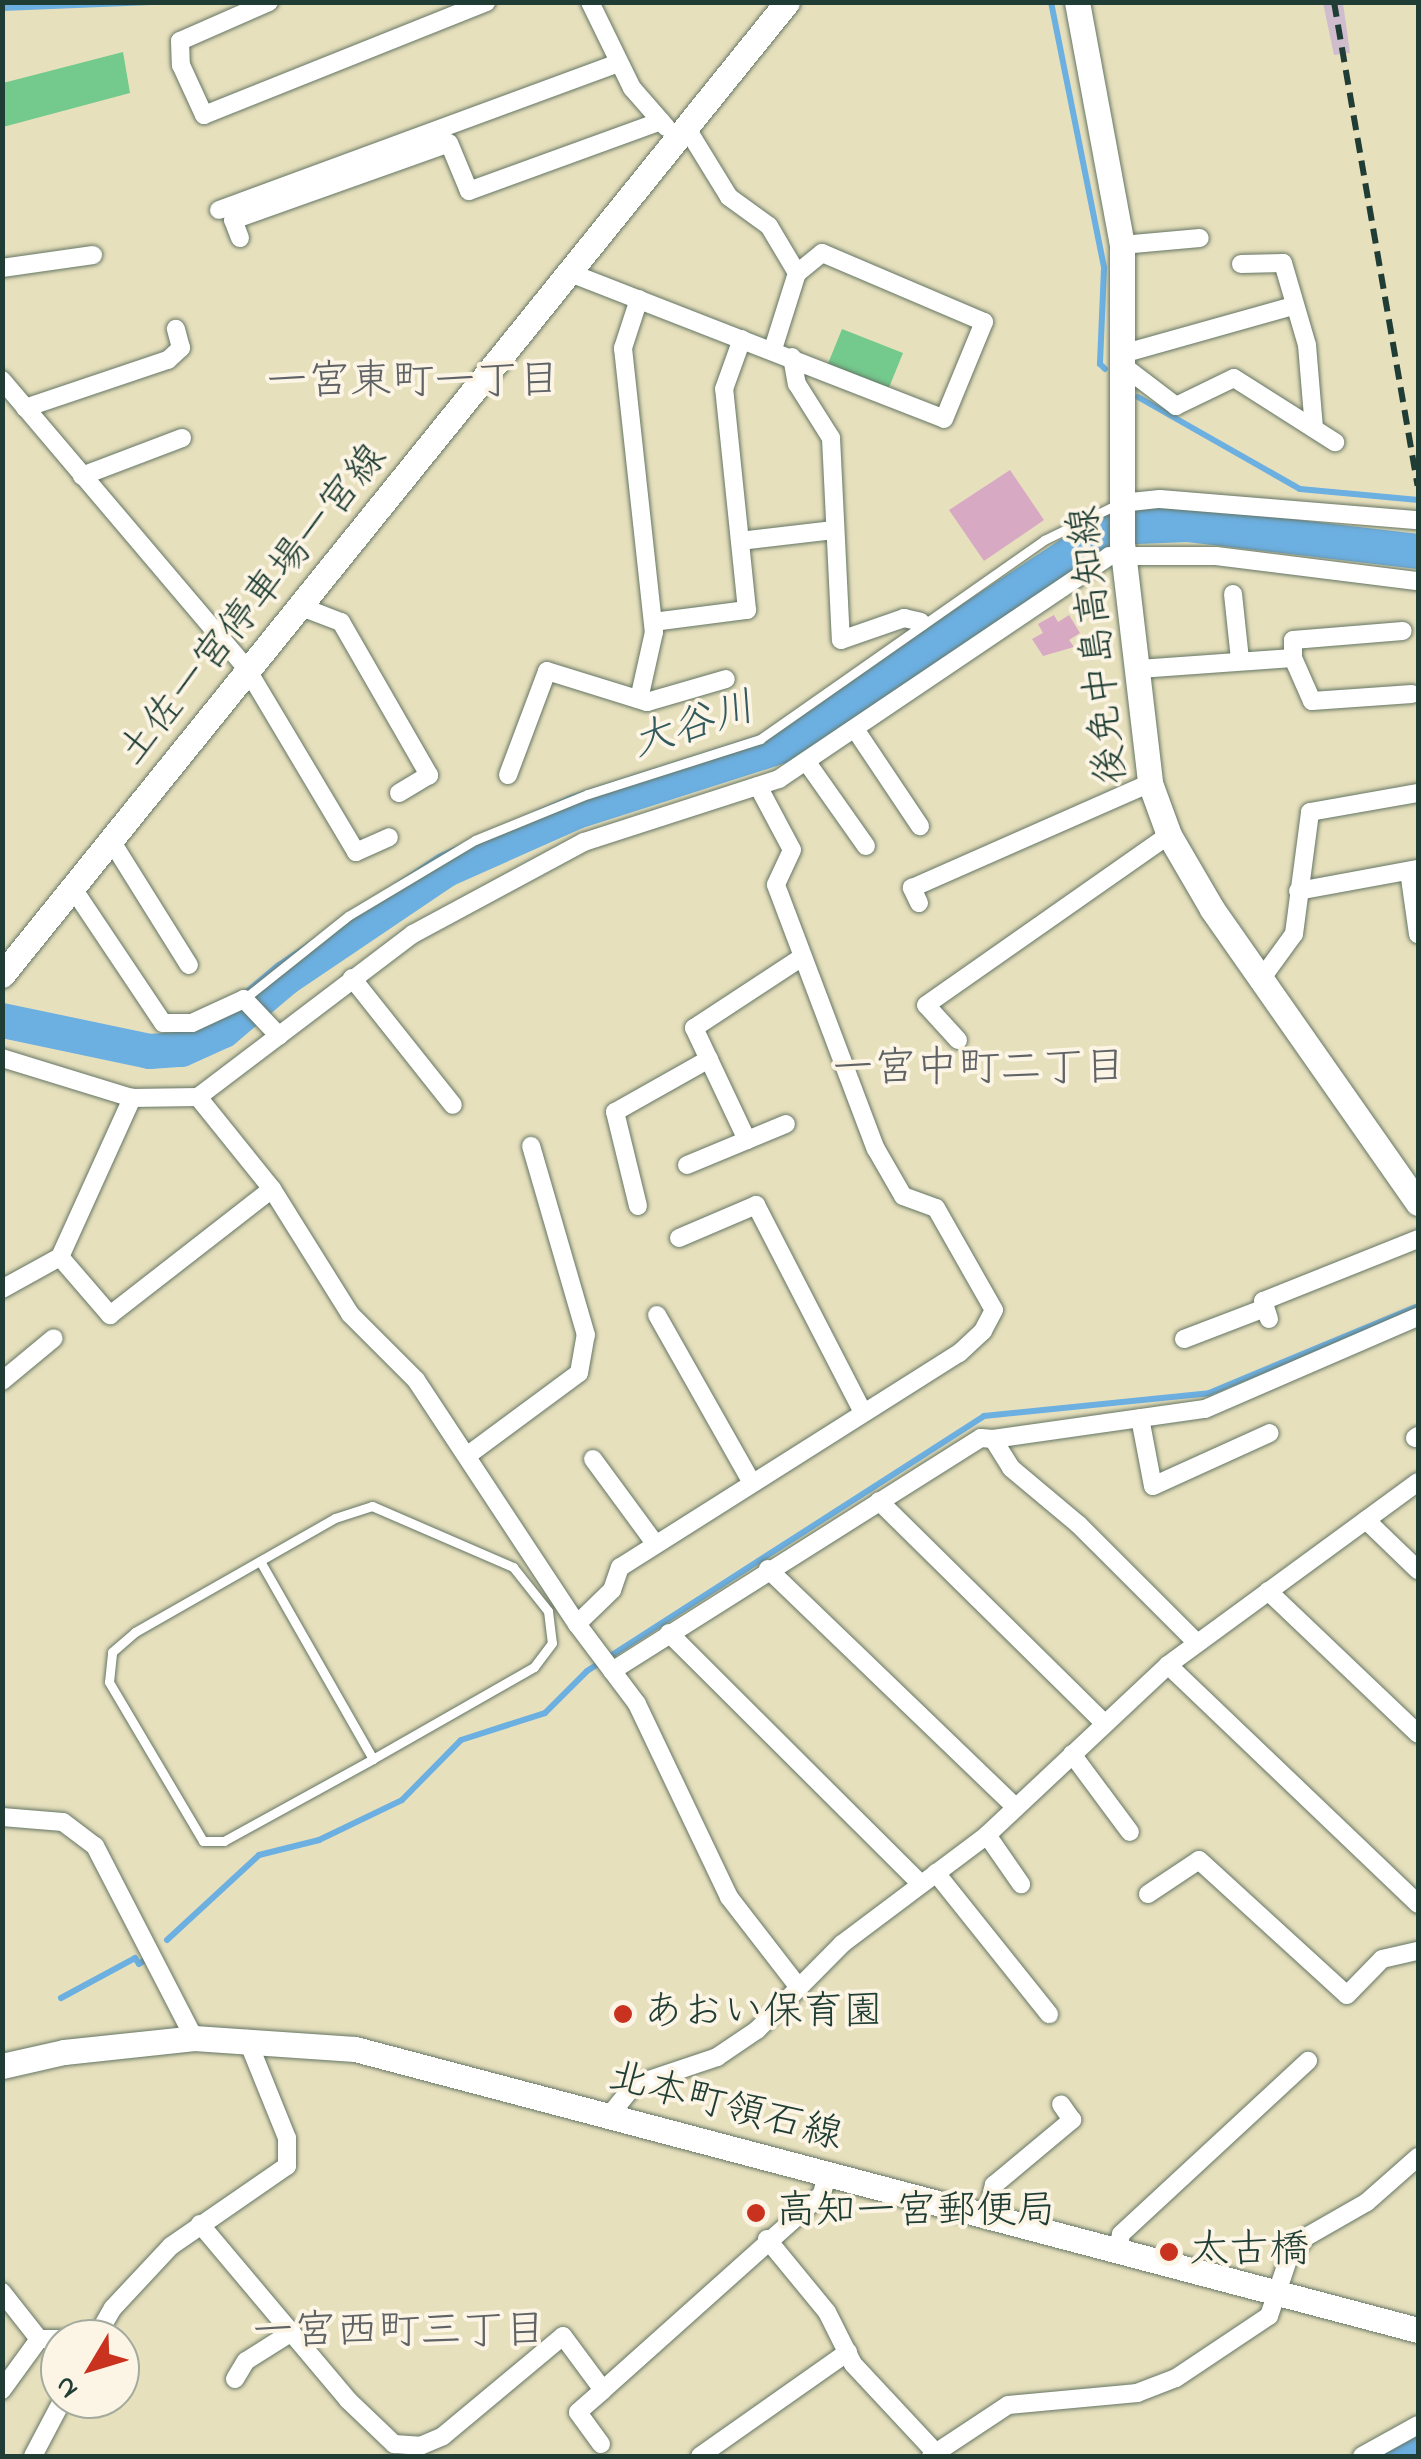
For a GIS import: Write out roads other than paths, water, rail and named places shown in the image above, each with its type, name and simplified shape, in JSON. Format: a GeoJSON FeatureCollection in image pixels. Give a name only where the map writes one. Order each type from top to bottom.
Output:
{"type":"FeatureCollection","features":[{"type":"Feature","properties":{"kind":"main road","name":"土佐一宮停車場一宮線"},"geometry":{"type":"LineString","coordinates":[[2,975],[74,890],[247,669],[573,274],[675,129],[788,2]]}},
{"type":"Feature","properties":{"kind":"main road","name":"後免中島高知線"},"geometry":{"type":"LineString","coordinates":[[1077,2],[1122,246],[1122,549],[1150,783],[1169,835],[1262,978],[1418,1203]]}},
{"type":"Feature","properties":{"kind":"main road","name":"北本町領石線"},"geometry":{"type":"LineString","coordinates":[[2,2066],[64,2052],[194,2038],[247,2039],[419,2062],[1418,2330]]}},
{"type":"Feature","properties":{"kind":"street"},"geometry":{"type":"LineString","coordinates":[[269,2],[180,41],[182,64],[204,115],[486,2]]}},
{"type":"Feature","properties":{"kind":"street"},"geometry":{"type":"LineString","coordinates":[[590,2],[620,63],[729,197],[770,226],[797,273]]}},
{"type":"Feature","properties":{"kind":"street"},"geometry":{"type":"LineString","coordinates":[[219,210],[620,63]]}},
{"type":"Feature","properties":{"kind":"street"},"geometry":{"type":"LineString","coordinates":[[240,238],[233,220],[449,144],[470,191],[675,129]]}},
{"type":"Feature","properties":{"kind":"street"},"geometry":{"type":"LineString","coordinates":[[1122,246],[1200,238]]}},
{"type":"Feature","properties":{"kind":"street"},"geometry":{"type":"LineString","coordinates":[[573,274],[773,349],[944,420],[984,322],[822,253],[797,273],[773,349]]}},
{"type":"Feature","properties":{"kind":"street"},"geometry":{"type":"LineString","coordinates":[[2,268],[93,255]]}},
{"type":"Feature","properties":{"kind":"street"},"geometry":{"type":"LineString","coordinates":[[1240,264],[1284,263],[1307,345],[1314,429]]}},
{"type":"Feature","properties":{"kind":"street"},"geometry":{"type":"LineString","coordinates":[[639,299],[622,348],[653,622],[639,698]]}},
{"type":"Feature","properties":{"kind":"street"},"geometry":{"type":"LineString","coordinates":[[1122,360],[1294,306]]}},
{"type":"Feature","properties":{"kind":"street"},"geometry":{"type":"LineString","coordinates":[[26,408],[168,360],[181,348],[176,329]]}},
{"type":"Feature","properties":{"kind":"street"},"geometry":{"type":"LineString","coordinates":[[653,622],[747,610],[724,388],[742,339]]}},
{"type":"Feature","properties":{"kind":"street"},"geometry":{"type":"LineString","coordinates":[[792,357],[797,384],[831,438],[841,640],[904,618],[921,622]]}},
{"type":"Feature","properties":{"kind":"street"},"geometry":{"type":"LineString","coordinates":[[1122,360],[1176,406],[1234,378],[1336,442]]}},
{"type":"Feature","properties":{"kind":"street"},"geometry":{"type":"LineString","coordinates":[[3,383],[247,669],[356,852],[388,837]]}},
{"type":"Feature","properties":{"kind":"street"},"geometry":{"type":"LineString","coordinates":[[82,476],[182,438]]}},
{"type":"Feature","properties":{"kind":"street"},"geometry":{"type":"LineString","coordinates":[[1121,503],[1160,498],[1418,520]]}},
{"type":"Feature","properties":{"kind":"street"},"geometry":{"type":"LineString","coordinates":[[740,541],[833,530]]}},
{"type":"Feature","properties":{"kind":"street"},"geometry":{"type":"LineString","coordinates":[[2,1058],[132,1098],[198,1097],[413,934],[584,842],[758,786],[806,761],[1059,585],[1122,549],[1216,556],[1418,581]]}},
{"type":"Feature","properties":{"kind":"street"},"geometry":{"type":"LineString","coordinates":[[1233,594],[1240,660]]}},
{"type":"Feature","properties":{"kind":"street"},"geometry":{"type":"LineString","coordinates":[[300,606],[342,622],[429,775],[399,794]]}},
{"type":"Feature","properties":{"kind":"street"},"geometry":{"type":"LineString","coordinates":[[1403,630],[1293,640],[1294,658],[1312,700],[1412,694]]}},
{"type":"Feature","properties":{"kind":"street"},"geometry":{"type":"LineString","coordinates":[[1139,669],[1294,658]]}},
{"type":"Feature","properties":{"kind":"street"},"geometry":{"type":"LineString","coordinates":[[508,775],[547,671],[639,698],[726,679]]}},
{"type":"Feature","properties":{"kind":"street"},"geometry":{"type":"LineString","coordinates":[[855,729],[920,826]]}},
{"type":"Feature","properties":{"kind":"street"},"geometry":{"type":"LineString","coordinates":[[806,761],[866,846]]}},
{"type":"Feature","properties":{"kind":"street"},"geometry":{"type":"LineString","coordinates":[[918,903],[912,888],[1150,783]]}},
{"type":"Feature","properties":{"kind":"street"},"geometry":{"type":"LineString","coordinates":[[577,1624],[612,1590],[620,1567],[959,1353],[984,1331],[994,1310],[936,1208],[903,1196],[876,1148],[776,886],[792,850],[758,786]]}},
{"type":"Feature","properties":{"kind":"street"},"geometry":{"type":"LineString","coordinates":[[1262,978],[1294,934],[1310,812],[1418,793]]}},
{"type":"Feature","properties":{"kind":"street"},"geometry":{"type":"LineString","coordinates":[[958,1040],[926,1005],[1169,835]]}},
{"type":"Feature","properties":{"kind":"street"},"geometry":{"type":"LineString","coordinates":[[112,842],[190,965]]}},
{"type":"Feature","properties":{"kind":"street"},"geometry":{"type":"LineString","coordinates":[[1298,890],[1414,870],[1418,934]]}},
{"type":"Feature","properties":{"kind":"street"},"geometry":{"type":"LineString","coordinates":[[74,890],[164,1023],[192,1022],[244,999],[279,1036]]}},
{"type":"Feature","properties":{"kind":"street"},"geometry":{"type":"LineString","coordinates":[[746,1140],[694,1028],[802,957]]}},
{"type":"Feature","properties":{"kind":"street"},"geometry":{"type":"LineString","coordinates":[[352,978],[454,1105]]}},
{"type":"Feature","properties":{"kind":"street"},"geometry":{"type":"LineString","coordinates":[[638,1206],[615,1112],[708,1059]]}},
{"type":"Feature","properties":{"kind":"street"},"geometry":{"type":"LineString","coordinates":[[198,1097],[272,1189],[350,1314],[416,1380],[577,1624],[637,1704],[729,1897],[797,1985]]}},
{"type":"Feature","properties":{"kind":"street"},"geometry":{"type":"LineString","coordinates":[[2,1289],[60,1256],[132,1098]]}},
{"type":"Feature","properties":{"kind":"street"},"geometry":{"type":"LineString","coordinates":[[687,1166],[786,1124]]}},
{"type":"Feature","properties":{"kind":"street"},"geometry":{"type":"LineString","coordinates":[[468,1456],[579,1373],[586,1335],[531,1146]]}},
{"type":"Feature","properties":{"kind":"street"},"geometry":{"type":"LineString","coordinates":[[60,1256],[110,1315],[272,1189]]}},
{"type":"Feature","properties":{"kind":"street"},"geometry":{"type":"LineString","coordinates":[[679,1238],[756,1205],[863,1412]]}},
{"type":"Feature","properties":{"kind":"street"},"geometry":{"type":"LineString","coordinates":[[1184,1339],[1267,1314],[1263,1301],[1418,1239]]}},
{"type":"Feature","properties":{"kind":"street"},"geometry":{"type":"LineString","coordinates":[[657,1315],[751,1481]]}},
{"type":"Feature","properties":{"kind":"street"},"geometry":{"type":"LineString","coordinates":[[607,1664],[669,1633],[981,1438],[1205,1409],[1418,1316]]}},
{"type":"Feature","properties":{"kind":"street"},"geometry":{"type":"LineString","coordinates":[[2,1381],[54,1338]]}},
{"type":"Feature","properties":{"kind":"street"},"geometry":{"type":"LineString","coordinates":[[1140,1418],[1153,1486],[1270,1433]]}},
{"type":"Feature","properties":{"kind":"street"},"geometry":{"type":"LineString","coordinates":[[992,1439],[1011,1468],[1079,1524],[1197,1643]]}},
{"type":"Feature","properties":{"kind":"street"},"geometry":{"type":"LineString","coordinates":[[593,1460],[654,1542]]}},
{"type":"Feature","properties":{"kind":"street"},"geometry":{"type":"LineString","coordinates":[[610,2116],[634,2085],[738,2044],[797,1985],[987,1834],[1168,1665],[1418,1482]]}},
{"type":"Feature","properties":{"kind":"street"},"geometry":{"type":"LineString","coordinates":[[879,1501],[1104,1723]]}},
{"type":"Feature","properties":{"kind":"street"},"geometry":{"type":"LineString","coordinates":[[1366,1520],[1418,1570]]}},
{"type":"Feature","properties":{"kind":"street"},"geometry":{"type":"LineString","coordinates":[[768,1569],[1016,1808]]}},
{"type":"Feature","properties":{"kind":"street"},"geometry":{"type":"LineString","coordinates":[[1268,1591],[1418,1734]]}},
{"type":"Feature","properties":{"kind":"street"},"geometry":{"type":"LineString","coordinates":[[669,1633],[920,1884]]}},
{"type":"Feature","properties":{"kind":"street"},"geometry":{"type":"LineString","coordinates":[[1168,1665],[1418,1904]]}},
{"type":"Feature","properties":{"kind":"street"},"geometry":{"type":"LineString","coordinates":[[1072,1754],[1130,1832]]}},
{"type":"Feature","properties":{"kind":"street"},"geometry":{"type":"LineString","coordinates":[[2,1817],[64,1822],[95,1846],[194,2038]]}},
{"type":"Feature","properties":{"kind":"street"},"geometry":{"type":"LineString","coordinates":[[987,1834],[1021,1884]]}},
{"type":"Feature","properties":{"kind":"street"},"geometry":{"type":"LineString","coordinates":[[1148,1894],[1200,1860],[1346,1995],[1382,1960],[1418,1951]]}},
{"type":"Feature","properties":{"kind":"street"},"geometry":{"type":"LineString","coordinates":[[936,1873],[1049,2014]]}},
{"type":"Feature","properties":{"kind":"street"},"geometry":{"type":"LineString","coordinates":[[107,2319],[200,2224],[279,2175],[290,2154],[247,2039]]}},
{"type":"Feature","properties":{"kind":"street"},"geometry":{"type":"LineString","coordinates":[[1118,2252],[1121,2234],[1308,2061]]}},
{"type":"Feature","properties":{"kind":"street"},"geometry":{"type":"LineString","coordinates":[[987,2216],[994,2186],[1072,2120],[1060,2104]]}},
{"type":"Feature","properties":{"kind":"street"},"geometry":{"type":"LineString","coordinates":[[767,2238],[796,2268],[848,2352],[906,2427],[933,2454],[989,2414],[1030,2399],[1137,2393],[1167,2383],[1270,2316],[1288,2260],[1306,2236],[1367,2202],[1418,2157]]}},
{"type":"Feature","properties":{"kind":"street"},"geometry":{"type":"LineString","coordinates":[[601,2444],[578,2412],[703,2306],[767,2238],[822,2194],[828,2174]]}},
{"type":"Feature","properties":{"kind":"street"},"geometry":{"type":"LineString","coordinates":[[200,2224],[394,2444],[420,2446],[443,2436],[563,2336],[603,2390]]}},
{"type":"Feature","properties":{"kind":"street"},"geometry":{"type":"LineString","coordinates":[[2,2292],[39,2340],[2,2390]]}},
{"type":"Feature","properties":{"kind":"street"},"geometry":{"type":"LineString","coordinates":[[235,2379],[246,2362],[292,2332]]}},
{"type":"Feature","properties":{"kind":"street"},"geometry":{"type":"LineString","coordinates":[[700,2456],[848,2352]]}},
{"type":"Feature","properties":{"kind":"street"},"geometry":{"type":"LineString","coordinates":[[32,2456],[52,2419]]}},
{"type":"Feature","properties":{"kind":"street"},"geometry":{"type":"LineString","coordinates":[[1362,2456],[1418,2425]]}},
{"type":"Feature","properties":{"kind":"street"},"geometry":{"type":"LineString","coordinates":[[380,2456],[394,2444]]}},
{"type":"Feature","properties":{"kind":"lane"},"geometry":{"type":"LineString","coordinates":[[244,999],[348,916],[427,866],[553,806],[760,739],[921,622],[1073,522],[1121,503]]}},
{"type":"Feature","properties":{"kind":"lane"},"geometry":{"type":"LineString","coordinates":[[372,1506],[513,1567],[537,1592],[551,1630],[546,1656],[373,1759],[224,1841],[195,1837],[106,1668],[120,1642],[260,1561],[345,1513],[372,1506]]}},
{"type":"Feature","properties":{"kind":"lane"},"geometry":{"type":"LineString","coordinates":[[260,1561],[373,1759]]}},
{"type":"Feature","properties":{"kind":"waterway"},"geometry":{"type":"LineString","coordinates":[[2,8],[151,2]]}},
{"type":"Feature","properties":{"kind":"waterway"},"geometry":{"type":"LineString","coordinates":[[1051,2],[1104,268],[1100,364],[1105,369]]}},
{"type":"Feature","properties":{"kind":"waterway"},"geometry":{"type":"LineString","coordinates":[[1138,397],[1300,489],[1418,500]]}},
{"type":"Feature","properties":{"kind":"waterway","name":"大谷川"},"geometry":{"type":"LineString","coordinates":[[2,1020],[149,1051],[181,1049],[223,1030],[286,977],[446,869],[576,811],[796,741],[882,677],[1110,527],[1188,524],[1418,551]]}},
{"type":"Feature","properties":{"kind":"waterway"},"geometry":{"type":"LineString","coordinates":[[167,1940],[259,1855],[319,1840],[402,1800],[461,1740],[545,1713],[587,1671],[984,1416],[1209,1393],[1418,1306]]}},
{"type":"Feature","properties":{"kind":"waterway"},"geometry":{"type":"LineString","coordinates":[[61,1998],[135,1958],[139,1964],[145,1960]]}},
{"type":"Feature","properties":{"kind":"waterway"},"geometry":{"type":"LineString","coordinates":[[1395,2456],[1418,2444]]}},
{"type":"Feature","properties":{"kind":"railway"},"geometry":{"type":"LineString","coordinates":[[1334,2],[1418,486]]}},
{"type":"Feature","properties":{"kind":"place","name":"あおい保育園"},"geometry":{"type":"Point","coordinates":[623,2014]}},
{"type":"Feature","properties":{"kind":"place","name":"高知一宮郵便局"},"geometry":{"type":"Point","coordinates":[756,2213]}},
{"type":"Feature","properties":{"kind":"place","name":"太古橋"},"geometry":{"type":"Point","coordinates":[1169,2252]}},
{"type":"Feature","properties":{"kind":"district","name":"一宮東町一丁目"},"geometry":{"type":"Point","coordinates":[413,383]}},
{"type":"Feature","properties":{"kind":"district","name":"一宮中町二丁目"},"geometry":{"type":"Point","coordinates":[979,1070]}},
{"type":"Feature","properties":{"kind":"district","name":"一宮西町三丁目"},"geometry":{"type":"Point","coordinates":[399,2333]}}]}
